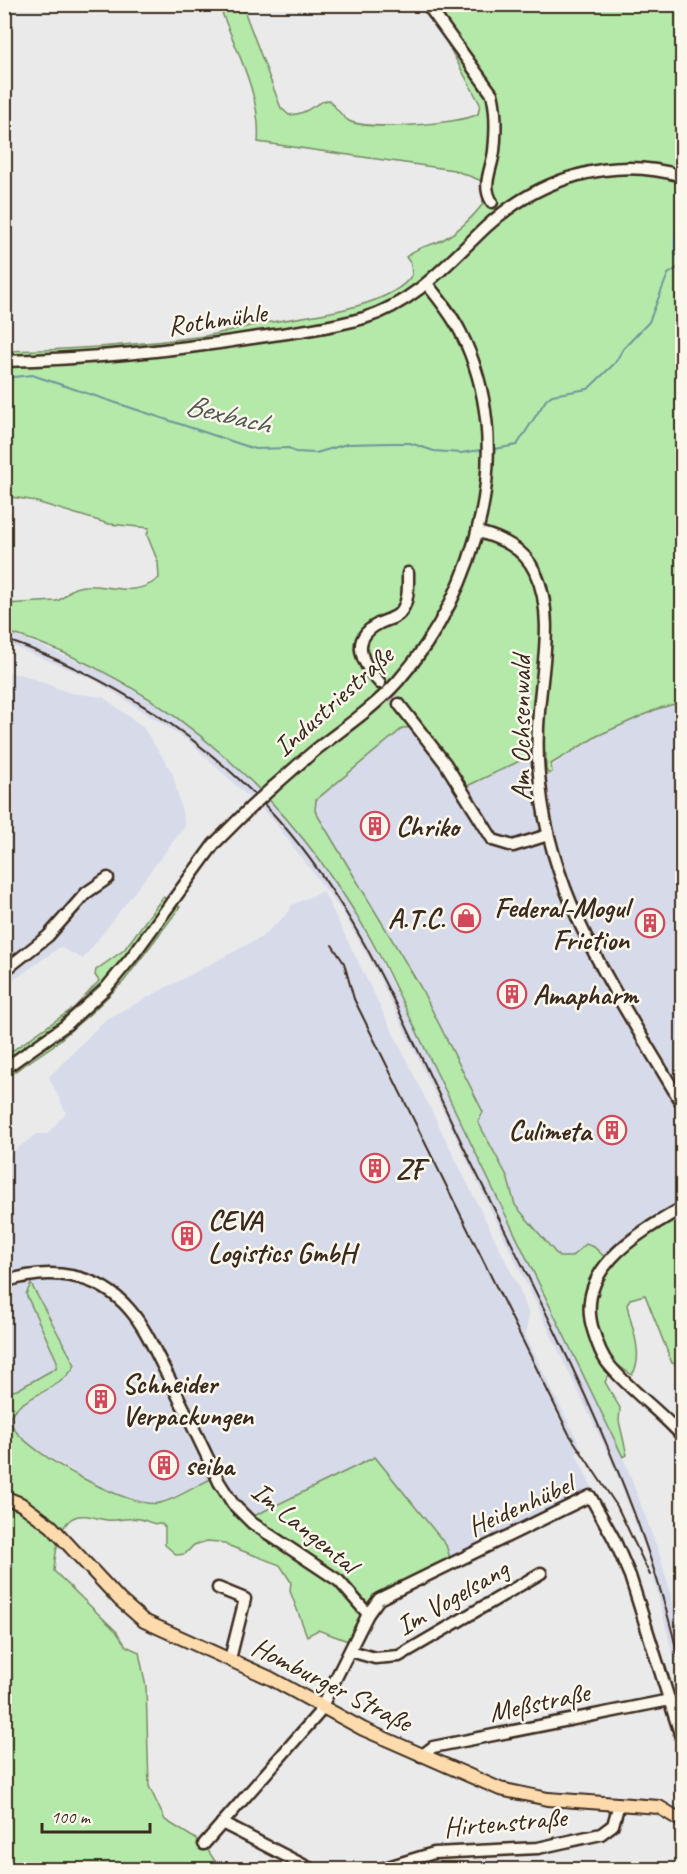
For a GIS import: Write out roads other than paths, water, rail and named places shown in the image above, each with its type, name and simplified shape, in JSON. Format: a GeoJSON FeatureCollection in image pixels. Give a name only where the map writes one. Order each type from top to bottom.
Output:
{"type":"FeatureCollection","features":[{"type":"Feature","properties":{"kind":"main road","name":"Homburger Straße"},"geometry":{"type":"LineString","coordinates":[[4,1497],[21,1504],[51,1526],[120,1600],[144,1621],[270,1678],[322,1708],[421,1756],[468,1777],[525,1795],[659,1807],[682,1821]]}},
{"type":"Feature","properties":{"kind":"street"},"geometry":{"type":"LineString","coordinates":[[427,4],[492,94],[496,111],[494,153],[487,189],[492,202]]}},
{"type":"Feature","properties":{"kind":"street","name":"Rothmühle"},"geometry":{"type":"LineString","coordinates":[[4,361],[140,354],[303,330],[364,317],[390,308],[428,284],[501,214],[538,190],[560,180],[607,169],[660,171],[682,176]]}},
{"type":"Feature","properties":{"kind":"street","name":"Industriestraße"},"geometry":{"type":"LineString","coordinates":[[4,1069],[66,1025],[107,987],[131,958],[214,844],[273,787],[373,705],[410,667],[448,611],[465,573],[478,532],[484,495],[487,448],[480,387],[460,331],[428,284]]}},
{"type":"Feature","properties":{"kind":"street","name":"Am Ochsenwald"},"geometry":{"type":"LineString","coordinates":[[478,532],[508,542],[524,556],[535,571],[543,594],[544,650],[539,714],[539,761],[548,835],[582,932],[682,1104]]}},
{"type":"Feature","properties":{"kind":"street"},"geometry":{"type":"LineString","coordinates":[[380,683],[361,658],[361,645],[371,629],[397,617],[404,609],[408,573]]}},
{"type":"Feature","properties":{"kind":"street"},"geometry":{"type":"LineString","coordinates":[[399,704],[445,763],[493,840],[513,846],[548,835]]}},
{"type":"Feature","properties":{"kind":"street"},"geometry":{"type":"LineString","coordinates":[[4,971],[48,936],[86,893],[108,879]]}},
{"type":"Feature","properties":{"kind":"street"},"geometry":{"type":"LineString","coordinates":[[682,1208],[616,1252],[603,1267],[594,1287],[590,1310],[591,1325],[605,1359],[682,1436]]}},
{"type":"Feature","properties":{"kind":"street","name":"Im Langental"},"geometry":{"type":"LineString","coordinates":[[4,1282],[22,1276],[57,1273],[90,1281],[119,1299],[139,1323],[219,1482],[233,1504],[252,1523],[339,1581],[368,1614]]}},
{"type":"Feature","properties":{"kind":"street","name":"Heidenhübel"},"geometry":{"type":"LineString","coordinates":[[204,1844],[322,1708],[368,1614],[379,1599],[590,1496],[614,1539],[630,1576],[682,1740]]}},
{"type":"Feature","properties":{"kind":"street","name":"Im Vogelsang"},"geometry":{"type":"LineString","coordinates":[[350,1651],[375,1658],[399,1656],[541,1573]]}},
{"type":"Feature","properties":{"kind":"street"},"geometry":{"type":"LineString","coordinates":[[218,1588],[245,1599],[230,1659]]}},
{"type":"Feature","properties":{"kind":"street","name":"Meßstraße"},"geometry":{"type":"LineString","coordinates":[[421,1756],[433,1747],[670,1700]]}},
{"type":"Feature","properties":{"kind":"street","name":"Hirtenstraße"},"geometry":{"type":"LineString","coordinates":[[378,1869],[434,1853],[538,1848],[601,1834],[613,1825],[619,1804]]}},
{"type":"Feature","properties":{"kind":"street"},"geometry":{"type":"LineString","coordinates":[[222,1823],[313,1869]]}},
{"type":"Feature","properties":{"kind":"waterway"},"geometry":{"type":"LineString","coordinates":[[682,228],[680,244],[682,256]]}},
{"type":"Feature","properties":{"kind":"waterway","name":"Bexbach"},"geometry":{"type":"LineString","coordinates":[[495,449],[517,445],[546,400],[552,395],[588,389],[615,363],[623,349],[649,322],[668,274],[682,265]]}},
{"type":"Feature","properties":{"kind":"waterway","name":"Bexbach"},"geometry":{"type":"LineString","coordinates":[[4,378],[32,375],[255,449],[289,448],[295,452],[316,453],[347,444],[410,443],[434,451],[461,453],[480,450]]}},
{"type":"Feature","properties":{"kind":"tunnel"},"geometry":{"type":"LineString","coordinates":[[380,683],[399,704]]}},
{"type":"Feature","properties":{"kind":"railway"},"geometry":{"type":"LineString","coordinates":[[4,639],[43,654],[117,690],[152,711],[185,735],[217,760],[276,817],[307,854],[334,894],[382,977],[590,1406],[643,1537],[665,1604],[682,1673]]}},
{"type":"Feature","properties":{"kind":"railway"},"geometry":{"type":"LineString","coordinates":[[332,945],[344,963],[354,999],[569,1434],[617,1506],[650,1575]]}},
{"type":"Feature","properties":{"kind":"place","name":"Chriko"},"geometry":{"type":"Point","coordinates":[375,826]}},
{"type":"Feature","properties":{"kind":"place","name":"A.T.C."},"geometry":{"type":"Point","coordinates":[466,918]}},
{"type":"Feature","properties":{"kind":"place","name":"Federal-Mogul Friction"},"geometry":{"type":"Point","coordinates":[650,923]}},
{"type":"Feature","properties":{"kind":"place","name":"Amapharm"},"geometry":{"type":"Point","coordinates":[512,994]}},
{"type":"Feature","properties":{"kind":"place","name":"Culimeta"},"geometry":{"type":"Point","coordinates":[612,1130]}},
{"type":"Feature","properties":{"kind":"place","name":"ZF"},"geometry":{"type":"Point","coordinates":[375,1168]}},
{"type":"Feature","properties":{"kind":"place","name":"CEVA Logistics GmbH"},"geometry":{"type":"Point","coordinates":[187,1236]}},
{"type":"Feature","properties":{"kind":"place","name":"Schneider Verpackungen"},"geometry":{"type":"Point","coordinates":[101,1399]}},
{"type":"Feature","properties":{"kind":"place","name":"seiba"},"geometry":{"type":"Point","coordinates":[164,1465]}}]}
